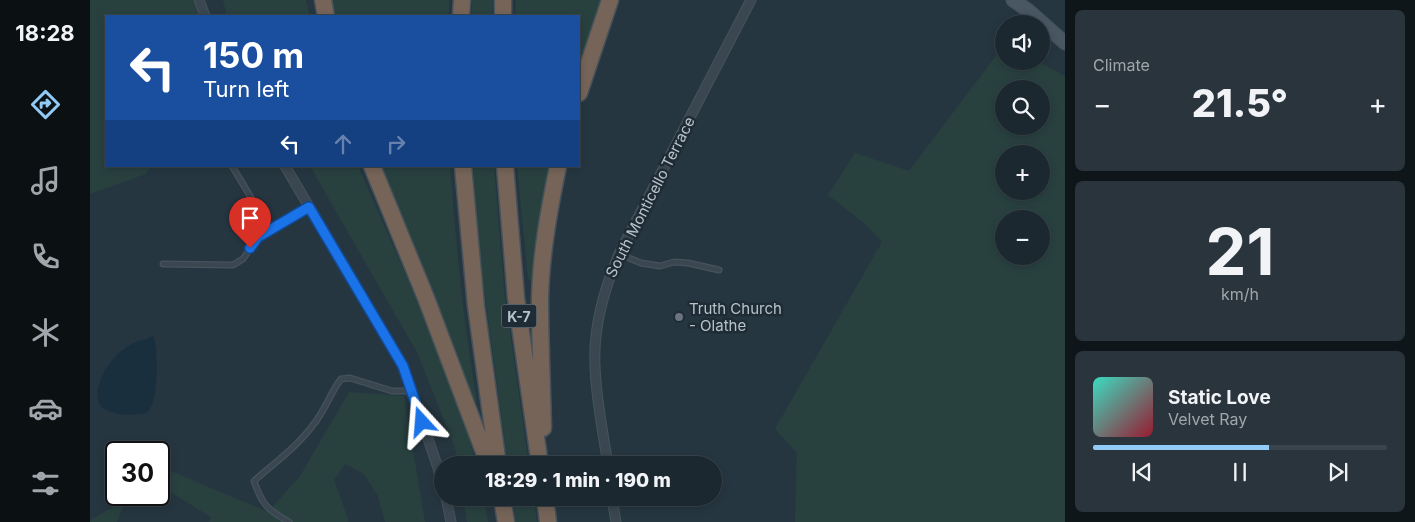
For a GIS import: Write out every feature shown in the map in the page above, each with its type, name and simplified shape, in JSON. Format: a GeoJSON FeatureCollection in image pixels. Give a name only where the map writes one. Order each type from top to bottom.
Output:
{"type":"FeatureCollection","features":[{"type":"Feature","properties":{"kind":"highway"},"geometry":{"type":"LineString","coordinates":[[323,0],[326,15]]}},
{"type":"Feature","properties":{"kind":"highway"},"geometry":{"type":"LineString","coordinates":[[461,15],[462,0]]}},
{"type":"Feature","properties":{"kind":"highway"},"geometry":{"type":"LineString","coordinates":[[503,0],[503,15]]}},
{"type":"Feature","properties":{"kind":"highway"},"geometry":{"type":"LineString","coordinates":[[580,90],[610,0]]}},
{"type":"Feature","properties":{"kind":"highway"},"geometry":{"type":"LineString","coordinates":[[372,167],[432,315],[486,456]]}},
{"type":"Feature","properties":{"kind":"highway"},"geometry":{"type":"LineString","coordinates":[[463,167],[476,306],[497,456]]}},
{"type":"Feature","properties":{"kind":"highway","name":"K-7"},"geometry":{"type":"LineString","coordinates":[[505,167],[516,298],[539,456]]}},
{"type":"Feature","properties":{"kind":"highway"},"geometry":{"type":"LineString","coordinates":[[544,456],[540,298],[546,234],[558,167]]}},
{"type":"Feature","properties":{"kind":"highway"},"geometry":{"type":"LineString","coordinates":[[503,506],[506,522]]}},
{"type":"Feature","properties":{"kind":"highway"},"geometry":{"type":"LineString","coordinates":[[546,506],[548,522]]}},
{"type":"Feature","properties":{"kind":"main road"},"geometry":{"type":"LineString","coordinates":[[1013,0],[1029,11],[1065,43]]}},
{"type":"Feature","properties":{"kind":"street"},"geometry":{"type":"LineString","coordinates":[[200,0],[205,15]]}},
{"type":"Feature","properties":{"kind":"street","name":"South Monticello Terrace"},"geometry":{"type":"LineString","coordinates":[[607,456],[597,387],[595,347],[601,304],[608,279],[618,254],[751,0]]}},
{"type":"Feature","properties":{"kind":"street"},"geometry":{"type":"LineString","coordinates":[[286,167],[403,366],[434,456]]}},
{"type":"Feature","properties":{"kind":"street"},"geometry":{"type":"LineString","coordinates":[[448,506],[451,522]]}},
{"type":"Feature","properties":{"kind":"street"},"geometry":{"type":"LineString","coordinates":[[613,506],[616,522]]}},
{"type":"Feature","properties":{"kind":"lane"},"geometry":{"type":"LineString","coordinates":[[233,167],[270,229]]}},
{"type":"Feature","properties":{"kind":"lane"},"geometry":{"type":"LineString","coordinates":[[163,264],[233,266],[243,259],[258,237],[309,207]]}},
{"type":"Feature","properties":{"kind":"lane"},"geometry":{"type":"LineString","coordinates":[[618,254],[641,263],[660,266],[674,262],[688,263],[719,270]]}},
{"type":"Feature","properties":{"kind":"lane"},"geometry":{"type":"LineString","coordinates":[[289,522],[265,506],[254,481],[308,432],[341,379],[350,378],[392,391],[412,391]]}},
{"type":"Feature","properties":{"kind":"green space"},"geometry":{"type":"Polygon","coordinates":[[[90,0],[193,0],[198,15],[105,15],[105,167],[150,167],[146,174],[90,194],[90,0]]]}},
{"type":"Feature","properties":{"kind":"green space"},"geometry":{"type":"Polygon","coordinates":[[[223,0],[306,0],[310,15],[227,15],[223,0]]]}},
{"type":"Feature","properties":{"kind":"green space"},"geometry":{"type":"Polygon","coordinates":[[[329,0],[449,0],[449,15],[332,15],[329,0]]]}},
{"type":"Feature","properties":{"kind":"green space"},"geometry":{"type":"Polygon","coordinates":[[[472,0],[493,0],[492,15],[472,15],[472,0]]]}},
{"type":"Feature","properties":{"kind":"green space"},"geometry":{"type":"Polygon","coordinates":[[[516,0],[603,0],[580,70],[580,15],[515,15],[516,0]]]}},
{"type":"Feature","properties":{"kind":"green space"},"geometry":{"type":"Polygon","coordinates":[[[995,57],[995,70],[1050,70],[1050,68],[1065,76],[1065,522],[795,522],[797,453],[775,429],[882,242],[864,223],[828,195],[855,153],[909,171],[995,57]]]}},
{"type":"Feature","properties":{"kind":"green space"},"geometry":{"type":"Polygon","coordinates":[[[311,167],[358,167],[427,323],[462,409],[474,456],[456,456],[418,354],[311,167]]]}},
{"type":"Feature","properties":{"kind":"green space"},"geometry":{"type":"Polygon","coordinates":[[[379,167],[450,167],[460,284],[477,401],[473,400],[379,167]]]}},
{"type":"Feature","properties":{"kind":"green space"},"geometry":{"type":"Polygon","coordinates":[[[473,167],[494,167],[504,290],[528,456],[507,456],[480,258],[473,167]]]}},
{"type":"Feature","properties":{"kind":"green space"},"geometry":{"type":"Polygon","coordinates":[[[517,167],[551,167],[535,287],[528,278],[517,167]]]}},
{"type":"Feature","properties":{"kind":"green space"},"geometry":{"type":"Polygon","coordinates":[[[349,392],[404,396],[425,522],[385,522],[378,496],[364,474],[345,464],[334,480],[349,521],[347,522],[209,522],[211,517],[170,492],[170,471],[268,512],[300,476],[349,392]]]}},
{"type":"Feature","properties":{"kind":"green space"},"geometry":{"type":"Polygon","coordinates":[[[115,506],[124,506],[117,522],[90,522],[90,520],[115,506]]]}},
{"type":"Feature","properties":{"kind":"green space"},"geometry":{"type":"Polygon","coordinates":[[[464,506],[485,506],[488,522],[467,522],[464,506]]]}},
{"type":"Feature","properties":{"kind":"green space"},"geometry":{"type":"Polygon","coordinates":[[[514,506],[535,506],[537,522],[516,522],[514,506]]]}},
{"type":"Feature","properties":{"kind":"water"},"geometry":{"type":"Polygon","coordinates":[[[152,336],[154,337],[156,352],[157,379],[153,402],[147,413],[123,414],[101,407],[98,400],[99,384],[112,360],[129,346],[152,336]]]}},
{"type":"Feature","properties":{"kind":"place","name":"Truth Church - Olathe"},"geometry":{"type":"Point","coordinates":[679,317]}},
{"type":"Feature","properties":{"kind":"route"},"geometry":{"type":"LineString","coordinates":[[250,248],[258,237],[309,207],[403,366],[422,422]]}}]}
